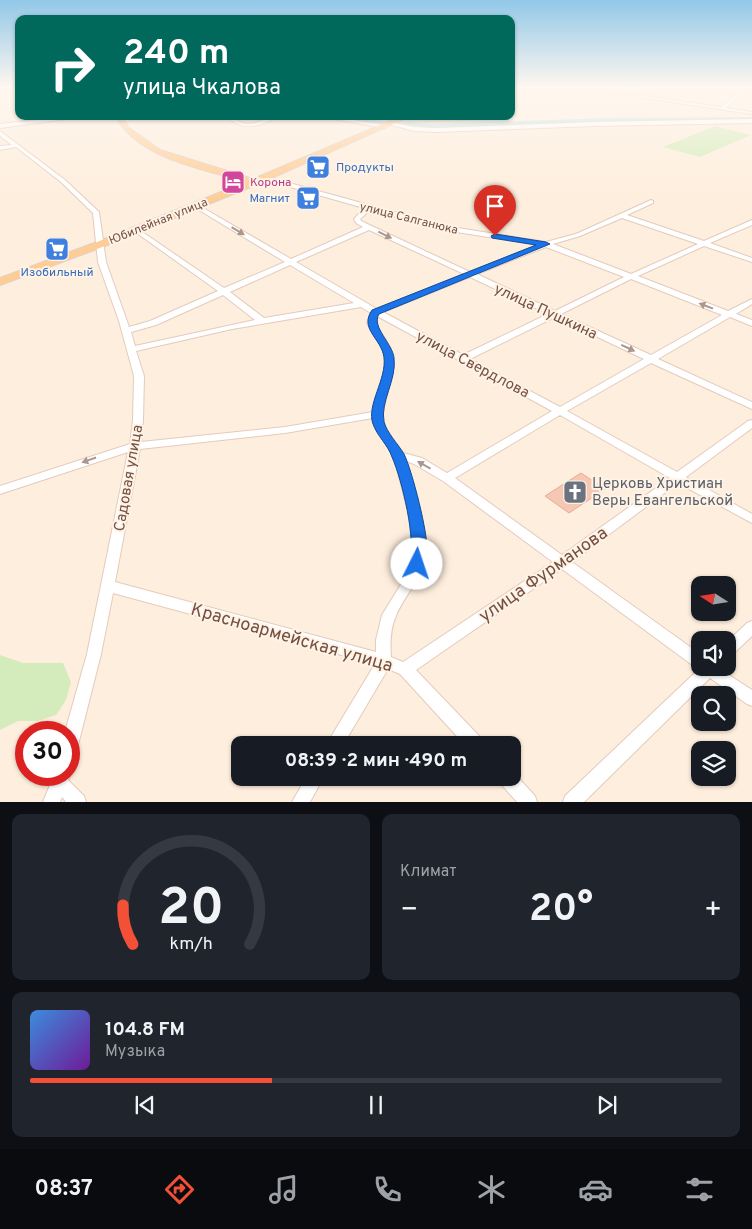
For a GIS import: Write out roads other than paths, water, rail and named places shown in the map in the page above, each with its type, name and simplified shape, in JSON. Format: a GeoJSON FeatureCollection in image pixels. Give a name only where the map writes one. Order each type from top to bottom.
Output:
{"type":"FeatureCollection","features":[{"type":"Feature","properties":{"kind":"main road"},"geometry":{"type":"LineString","coordinates":[[123,124],[157,152],[254,182]]}},
{"type":"Feature","properties":{"kind":"main road","name":"Юбилейная улица"},"geometry":{"type":"LineString","coordinates":[[0,282],[196,206],[388,125]]}},
{"type":"Feature","properties":{"kind":"main road","name":"Юбилейная улица"},"geometry":{"type":"LineString","coordinates":[[0,288],[101,244]]}},
{"type":"Feature","properties":{"kind":"street"},"geometry":{"type":"LineString","coordinates":[[0,126],[14,124]]}},
{"type":"Feature","properties":{"kind":"street"},"geometry":{"type":"LineString","coordinates":[[238,124],[246,126],[251,124]]}},
{"type":"Feature","properties":{"kind":"street"},"geometry":{"type":"LineString","coordinates":[[384,124],[436,130],[583,124]]}},
{"type":"Feature","properties":{"kind":"street","name":"Садовая улица"},"geometry":{"type":"LineString","coordinates":[[0,133],[63,181],[96,212],[102,262],[126,331],[139,376],[138,420],[135,446],[94,654],[76,721]]}},
{"type":"Feature","properties":{"kind":"street"},"geometry":{"type":"LineString","coordinates":[[0,148],[15,146]]}},
{"type":"Feature","properties":{"kind":"street","name":"улица Салганюка"},"geometry":{"type":"LineString","coordinates":[[264,178],[444,228],[546,244],[752,323]]}},
{"type":"Feature","properties":{"kind":"street"},"geometry":{"type":"LineString","coordinates":[[339,736],[384,662],[383,640],[389,615],[414,574],[420,554],[417,524],[398,456],[379,424],[377,414],[389,370],[389,358],[387,348],[371,323],[376,312],[546,244],[578,235],[651,202]]}},
{"type":"Feature","properties":{"kind":"street","name":"улица Свердлова"},"geometry":{"type":"LineString","coordinates":[[196,206],[376,312],[560,411],[752,519]]}},
{"type":"Feature","properties":{"kind":"street"},"geometry":{"type":"LineString","coordinates":[[368,208],[357,219],[358,222],[369,227]]}},
{"type":"Feature","properties":{"kind":"street"},"geometry":{"type":"LineString","coordinates":[[622,216],[752,260]]}},
{"type":"Feature","properties":{"kind":"street"},"geometry":{"type":"LineString","coordinates":[[462,358],[630,277],[752,222]]}},
{"type":"Feature","properties":{"kind":"street"},"geometry":{"type":"LineString","coordinates":[[126,331],[153,323],[369,227]]}},
{"type":"Feature","properties":{"kind":"street","name":"улица Пушкина"},"geometry":{"type":"LineString","coordinates":[[369,227],[468,275],[752,406]]}},
{"type":"Feature","properties":{"kind":"street"},"geometry":{"type":"LineString","coordinates":[[136,230],[225,292],[261,320]]}},
{"type":"Feature","properties":{"kind":"street"},"geometry":{"type":"LineString","coordinates":[[447,478],[650,358],[752,301]]}},
{"type":"Feature","properties":{"kind":"street"},"geometry":{"type":"LineString","coordinates":[[131,350],[261,320],[362,304]]}},
{"type":"Feature","properties":{"kind":"street"},"geometry":{"type":"LineString","coordinates":[[0,490],[98,456],[135,446],[285,430],[377,414]]}},
{"type":"Feature","properties":{"kind":"street","name":"улица Фурманова"},"geometry":{"type":"LineString","coordinates":[[405,669],[561,563],[752,423]]}},
{"type":"Feature","properties":{"kind":"street"},"geometry":{"type":"LineString","coordinates":[[398,456],[418,461],[447,478],[561,563],[691,655]]}},
{"type":"Feature","properties":{"kind":"street","name":"Красноармейская улица"},"geometry":{"type":"LineString","coordinates":[[108,586],[405,669],[468,736]]}},
{"type":"Feature","properties":{"kind":"street"},"geometry":{"type":"LineString","coordinates":[[736,642],[752,627]]}},
{"type":"Feature","properties":{"kind":"street"},"geometry":{"type":"LineString","coordinates":[[572,802],[696,676]]}},
{"type":"Feature","properties":{"kind":"street"},"geometry":{"type":"LineString","coordinates":[[720,676],[752,699]]}},
{"type":"Feature","properties":{"kind":"street"},"geometry":{"type":"LineString","coordinates":[[50,802],[58,786]]}},
{"type":"Feature","properties":{"kind":"street"},"geometry":{"type":"LineString","coordinates":[[66,786],[78,802]]}},
{"type":"Feature","properties":{"kind":"street"},"geometry":{"type":"LineString","coordinates":[[300,802],[309,786]]}},
{"type":"Feature","properties":{"kind":"street"},"geometry":{"type":"LineString","coordinates":[[514,786],[529,802]]}},
{"type":"Feature","properties":{"kind":"waterway"},"geometry":{"type":"LineString","coordinates":[[411,124],[429,126],[476,124]]}},
{"type":"Feature","properties":{"kind":"place","name":"Продукты"},"geometry":{"type":"Point","coordinates":[318,167]}},
{"type":"Feature","properties":{"kind":"place","name":"Корона"},"geometry":{"type":"Point","coordinates":[233,182]}},
{"type":"Feature","properties":{"kind":"place","name":"Магнит"},"geometry":{"type":"Point","coordinates":[308,198]}},
{"type":"Feature","properties":{"kind":"place","name":"Изобильный"},"geometry":{"type":"Point","coordinates":[57,249]}},
{"type":"Feature","properties":{"kind":"place","name":"Церковь Христиан Веры Евангельской"},"geometry":{"type":"Point","coordinates":[575,492]}}]}
